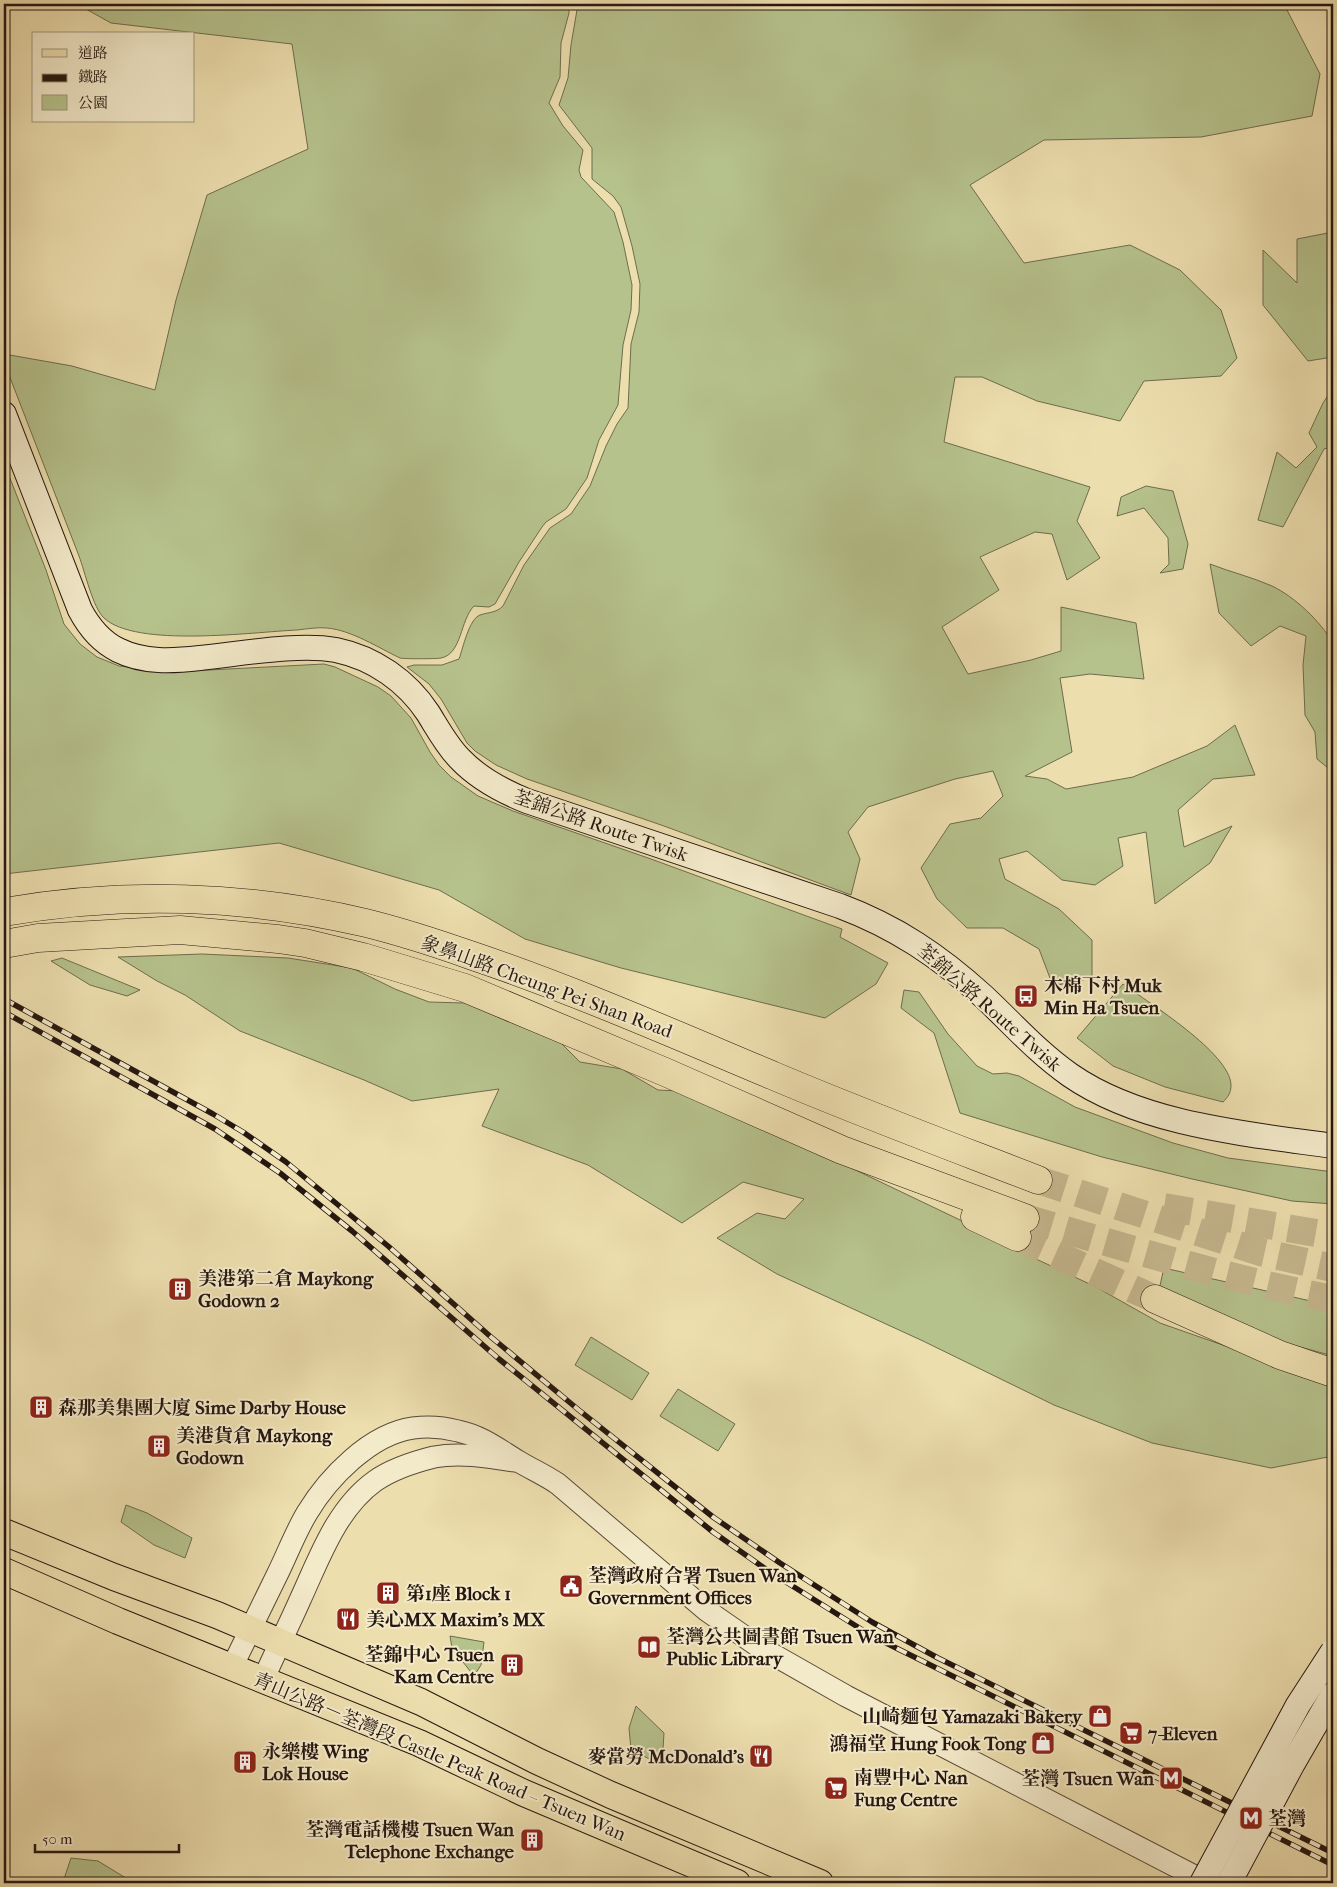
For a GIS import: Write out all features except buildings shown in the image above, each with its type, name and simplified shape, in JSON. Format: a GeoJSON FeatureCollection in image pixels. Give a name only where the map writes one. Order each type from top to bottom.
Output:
{"type":"FeatureCollection","features":[{"type":"Feature","properties":{"kind":"highway","name":"象鼻山路 Cheung Pei Shan Road"},"geometry":{"type":"LineString","coordinates":[[4,912],[73,903],[154,898],[216,900],[324,915],[392,930],[510,968],[585,997],[778,1078],[1038,1180]]}},
{"type":"Feature","properties":{"kind":"highway","name":"象鼻山路 Cheung Pei Shan Road"},"geometry":{"type":"LineString","coordinates":[[4,944],[38,938],[180,930],[304,943],[363,957],[433,978],[498,1001],[1021,1227]]}},
{"type":"Feature","properties":{"kind":"highway"},"geometry":{"type":"LineString","coordinates":[[1155,1299],[1280,1356],[1333,1373]]}},
{"type":"Feature","properties":{"kind":"main road","name":"荃錦公路 Route Twisk"},"geometry":{"type":"LineString","coordinates":[[4,414],[80,610],[93,631],[118,650],[140,658],[166,660],[308,648],[335,650],[361,657],[383,669],[412,692],[455,754],[468,767],[488,782],[527,801],[840,906],[876,920],[902,934],[943,963],[983,996],[1044,1055],[1082,1083],[1115,1099],[1154,1114],[1243,1134],[1333,1146]]}},
{"type":"Feature","properties":{"kind":"main road","name":"青山公路－荃灣段 Castle Peak Road – Tsuen Wan"},"geometry":{"type":"LineString","coordinates":[[4,1532],[114,1577],[251,1629],[421,1702],[537,1761],[611,1795],[820,1883]]}},
{"type":"Feature","properties":{"kind":"main road","name":"青山公路－荃灣段 Castle Peak Road – Tsuen Wan"},"geometry":{"type":"LineString","coordinates":[[4,1571],[118,1621],[418,1744],[524,1793],[738,1883]]}},
{"type":"Feature","properties":{"kind":"main road"},"geometry":{"type":"LineString","coordinates":[[1197,1881],[1298,1705],[1333,1651]]}},
{"type":"Feature","properties":{"kind":"main road"},"geometry":{"type":"LineString","coordinates":[[1229,1883],[1333,1694]]}},
{"type":"Feature","properties":{"kind":"street"},"geometry":{"type":"LineString","coordinates":[[232,1667],[312,1506],[327,1483],[352,1460],[379,1440],[411,1428],[430,1426],[459,1431],[486,1440],[518,1462],[558,1484],[629,1547],[706,1610],[758,1646],[846,1696],[1197,1881]]}},
{"type":"Feature","properties":{"kind":"street"},"geometry":{"type":"LineString","coordinates":[[263,1680],[322,1552],[339,1520],[359,1495],[374,1482],[390,1472],[435,1457],[472,1456],[518,1462]]}},
{"type":"Feature","properties":{"kind":"green space"},"geometry":{"type":"Polygon","coordinates":[[[77,4],[569,4],[569,13],[561,43],[560,77],[549,103],[563,126],[583,150],[579,170],[581,177],[614,212],[623,242],[632,285],[631,310],[623,345],[618,405],[599,440],[587,478],[566,509],[546,522],[542,527],[495,604],[489,607],[474,606],[469,612],[457,643],[448,655],[441,658],[400,658],[346,632],[327,628],[196,636],[168,636],[141,633],[120,627],[104,618],[96,606],[79,556],[4,362],[4,354],[72,366],[155,390],[176,300],[207,195],[308,149],[292,44],[111,23],[77,4]]]}},
{"type":"Feature","properties":{"kind":"green space"},"geometry":{"type":"Polygon","coordinates":[[[578,4],[1288,4],[1287,10],[1320,74],[1312,116],[1201,137],[1044,140],[970,185],[1024,263],[1130,245],[1180,270],[1221,310],[1237,358],[1221,376],[1144,381],[1120,421],[1037,401],[982,377],[955,377],[944,442],[1090,487],[1077,521],[1100,558],[1067,580],[1052,534],[1035,532],[980,557],[999,590],[942,627],[968,674],[1031,660],[1061,651],[1061,607],[1136,623],[1144,679],[1090,674],[1060,678],[1072,752],[1025,776],[1047,779],[1066,789],[1133,777],[1207,746],[1235,725],[1255,775],[1213,779],[1178,810],[1184,847],[1232,826],[1210,863],[1155,904],[1146,832],[1118,838],[1123,866],[1095,885],[1062,880],[1027,851],[999,859],[1005,879],[1059,909],[1092,940],[1092,978],[1053,986],[1039,949],[1003,928],[967,928],[937,899],[921,868],[950,824],[981,818],[1003,796],[993,771],[955,779],[868,807],[848,832],[860,859],[851,895],[664,826],[527,779],[496,765],[475,751],[467,743],[441,699],[429,684],[407,667],[414,665],[442,665],[459,659],[467,634],[476,618],[503,606],[524,565],[550,528],[571,514],[590,486],[606,446],[617,424],[628,408],[631,344],[639,312],[640,284],[632,246],[621,207],[613,196],[592,179],[592,148],[559,105],[568,78],[578,4]]]}},
{"type":"Feature","properties":{"kind":"green space"},"geometry":{"type":"Polygon","coordinates":[[[1333,232],[1333,357],[1308,361],[1263,305],[1263,250],[1297,283],[1297,239],[1333,232]]]}},
{"type":"Feature","properties":{"kind":"green space"},"geometry":{"type":"Polygon","coordinates":[[[1333,388],[1333,446],[1324,449],[1283,527],[1258,520],[1277,452],[1296,468],[1317,447],[1309,433],[1323,403],[1333,388]]]}},
{"type":"Feature","properties":{"kind":"green space"},"geometry":{"type":"Polygon","coordinates":[[[4,463],[46,570],[64,624],[80,644],[97,657],[119,666],[171,672],[324,664],[335,667],[378,687],[391,696],[411,718],[439,765],[451,777],[478,796],[513,811],[842,929],[840,937],[888,963],[876,984],[825,1018],[621,968],[525,939],[439,890],[279,843],[4,874],[4,463]]]}},
{"type":"Feature","properties":{"kind":"green space"},"geometry":{"type":"Polygon","coordinates":[[[1146,486],[1173,491],[1188,544],[1183,569],[1160,573],[1169,564],[1168,538],[1144,508],[1117,516],[1121,497],[1146,486]]]}},
{"type":"Feature","properties":{"kind":"green space"},"geometry":{"type":"Polygon","coordinates":[[[1210,564],[1272,586],[1289,596],[1321,626],[1333,643],[1333,772],[1317,759],[1315,732],[1305,715],[1303,665],[1306,636],[1280,626],[1251,646],[1219,613],[1210,564]]]}},
{"type":"Feature","properties":{"kind":"green space"},"geometry":{"type":"Polygon","coordinates":[[[202,954],[288,958],[352,968],[395,989],[429,1002],[464,1003],[561,1043],[580,1062],[622,1069],[658,1090],[702,1092],[732,1111],[1096,1287],[1160,1323],[1234,1349],[1302,1377],[1333,1384],[1333,1456],[1271,1468],[1152,1443],[1054,1405],[923,1341],[777,1274],[717,1238],[757,1213],[785,1219],[804,1199],[743,1182],[682,1223],[588,1165],[482,1126],[499,1089],[412,1101],[240,1031],[185,995],[157,981],[118,957],[202,954]]]}},
{"type":"Feature","properties":{"kind":"green space"},"geometry":{"type":"Polygon","coordinates":[[[62,958],[140,990],[127,996],[90,985],[51,961],[62,958]]]}},
{"type":"Feature","properties":{"kind":"green space"},"geometry":{"type":"Polygon","coordinates":[[[1123,984],[1186,1030],[1217,1058],[1227,1072],[1231,1085],[1229,1095],[1223,1102],[1165,1087],[1113,1066],[1077,1038],[1123,984]]]}},
{"type":"Feature","properties":{"kind":"green space"},"geometry":{"type":"Polygon","coordinates":[[[904,990],[919,992],[948,1034],[977,1066],[993,1074],[1007,1073],[1019,1076],[1075,1107],[1173,1143],[1228,1158],[1333,1172],[1333,1204],[1292,1201],[1192,1179],[1102,1157],[960,1113],[934,1033],[901,1008],[904,990]]]}},
{"type":"Feature","properties":{"kind":"green space"},"geometry":{"type":"Polygon","coordinates":[[[1164,1268],[1333,1306],[1333,1356],[1278,1341],[1158,1294],[1164,1268]]]}},
{"type":"Feature","properties":{"kind":"green space"},"geometry":{"type":"Polygon","coordinates":[[[591,1337],[649,1373],[632,1400],[575,1365],[591,1337]]]}},
{"type":"Feature","properties":{"kind":"green space"},"geometry":{"type":"Polygon","coordinates":[[[678,1389],[735,1424],[718,1451],[660,1416],[678,1389]]]}},
{"type":"Feature","properties":{"kind":"green space"},"geometry":{"type":"Polygon","coordinates":[[[126,1505],[147,1513],[192,1538],[185,1558],[154,1545],[121,1522],[126,1505]]]}},
{"type":"Feature","properties":{"kind":"green space"},"geometry":{"type":"Polygon","coordinates":[[[450,1636],[484,1642],[481,1665],[474,1676],[452,1648],[450,1636]]]}},
{"type":"Feature","properties":{"kind":"green space"},"geometry":{"type":"Polygon","coordinates":[[[636,1706],[664,1733],[662,1765],[631,1750],[629,1728],[636,1706]]]}},
{"type":"Feature","properties":{"kind":"green space"},"geometry":{"type":"Polygon","coordinates":[[[71,1858],[98,1861],[134,1883],[75,1883],[64,1879],[71,1858]]]}},
{"type":"Feature","properties":{"kind":"tunnel"},"geometry":{"type":"LineString","coordinates":[[1038,1180],[1260,1252],[1333,1268]]}},
{"type":"Feature","properties":{"kind":"tunnel"},"geometry":{"type":"LineString","coordinates":[[1164,1207],[1333,1236]]}},
{"type":"Feature","properties":{"kind":"tunnel"},"geometry":{"type":"LineString","coordinates":[[1025,1218],[1139,1252],[1255,1282],[1333,1299]]}},
{"type":"Feature","properties":{"kind":"tunnel"},"geometry":{"type":"LineString","coordinates":[[1017,1237],[1155,1299]]}},
{"type":"Feature","properties":{"kind":"railway"},"geometry":{"type":"LineString","coordinates":[[4,999],[213,1114],[286,1162],[388,1246],[491,1337],[580,1411],[713,1517],[780,1563],[872,1622],[938,1658],[1333,1853]]}},
{"type":"Feature","properties":{"kind":"railway"},"geometry":{"type":"LineString","coordinates":[[4,1012],[215,1129],[280,1173],[352,1231],[499,1359],[713,1532],[767,1570],[872,1636],[1333,1865]]}},
{"type":"Feature","properties":{"kind":"place","name":"木棉下村 Muk Min Ha Tsuen"},"geometry":{"type":"Point","coordinates":[1026,996]}},
{"type":"Feature","properties":{"kind":"place","name":"美港第二倉 Maykong Godown 2"},"geometry":{"type":"Point","coordinates":[180,1289]}},
{"type":"Feature","properties":{"kind":"place","name":"森那美集團大廈 Sime Darby House"},"geometry":{"type":"Point","coordinates":[41,1407]}},
{"type":"Feature","properties":{"kind":"place","name":"美港貨倉 Maykong Godown"},"geometry":{"type":"Point","coordinates":[159,1446]}},
{"type":"Feature","properties":{"kind":"place","name":"荃灣政府合署 Tsuen Wan Government Offices"},"geometry":{"type":"Point","coordinates":[571,1586]}},
{"type":"Feature","properties":{"kind":"place","name":"第1座 Block 1"},"geometry":{"type":"Point","coordinates":[388,1593]}},
{"type":"Feature","properties":{"kind":"place","name":"美心MX Maxim's MX"},"geometry":{"type":"Point","coordinates":[348,1619]}},
{"type":"Feature","properties":{"kind":"place","name":"荃灣公共圖書館 Tsuen Wan Public Library"},"geometry":{"type":"Point","coordinates":[649,1647]}},
{"type":"Feature","properties":{"kind":"place","name":"荃錦中心 Tsuen Kam Centre"},"geometry":{"type":"Point","coordinates":[512,1665]}},
{"type":"Feature","properties":{"kind":"place","name":"山崎麵包 Yamazaki Bakery"},"geometry":{"type":"Point","coordinates":[1100,1716]}},
{"type":"Feature","properties":{"kind":"place","name":"7-Eleven"},"geometry":{"type":"Point","coordinates":[1131,1733]}},
{"type":"Feature","properties":{"kind":"place","name":"鴻福堂 Hung Fook Tong"},"geometry":{"type":"Point","coordinates":[1043,1743]}},
{"type":"Feature","properties":{"kind":"place","name":"麥當勞 McDonald's"},"geometry":{"type":"Point","coordinates":[761,1756]}},
{"type":"Feature","properties":{"kind":"place","name":"永樂樓 Wing Lok House"},"geometry":{"type":"Point","coordinates":[245,1762]}},
{"type":"Feature","properties":{"kind":"place","name":"荃灣 Tsuen Wan"},"geometry":{"type":"Point","coordinates":[1171,1778]}},
{"type":"Feature","properties":{"kind":"place","name":"南豐中心 Nan Fung Centre"},"geometry":{"type":"Point","coordinates":[836,1788]}},
{"type":"Feature","properties":{"kind":"place","name":"荃灣"},"geometry":{"type":"Point","coordinates":[1251,1818]}},
{"type":"Feature","properties":{"kind":"place","name":"荃灣電話機樓 Tsuen Wan Telephone Exchange"},"geometry":{"type":"Point","coordinates":[532,1840]}}]}
